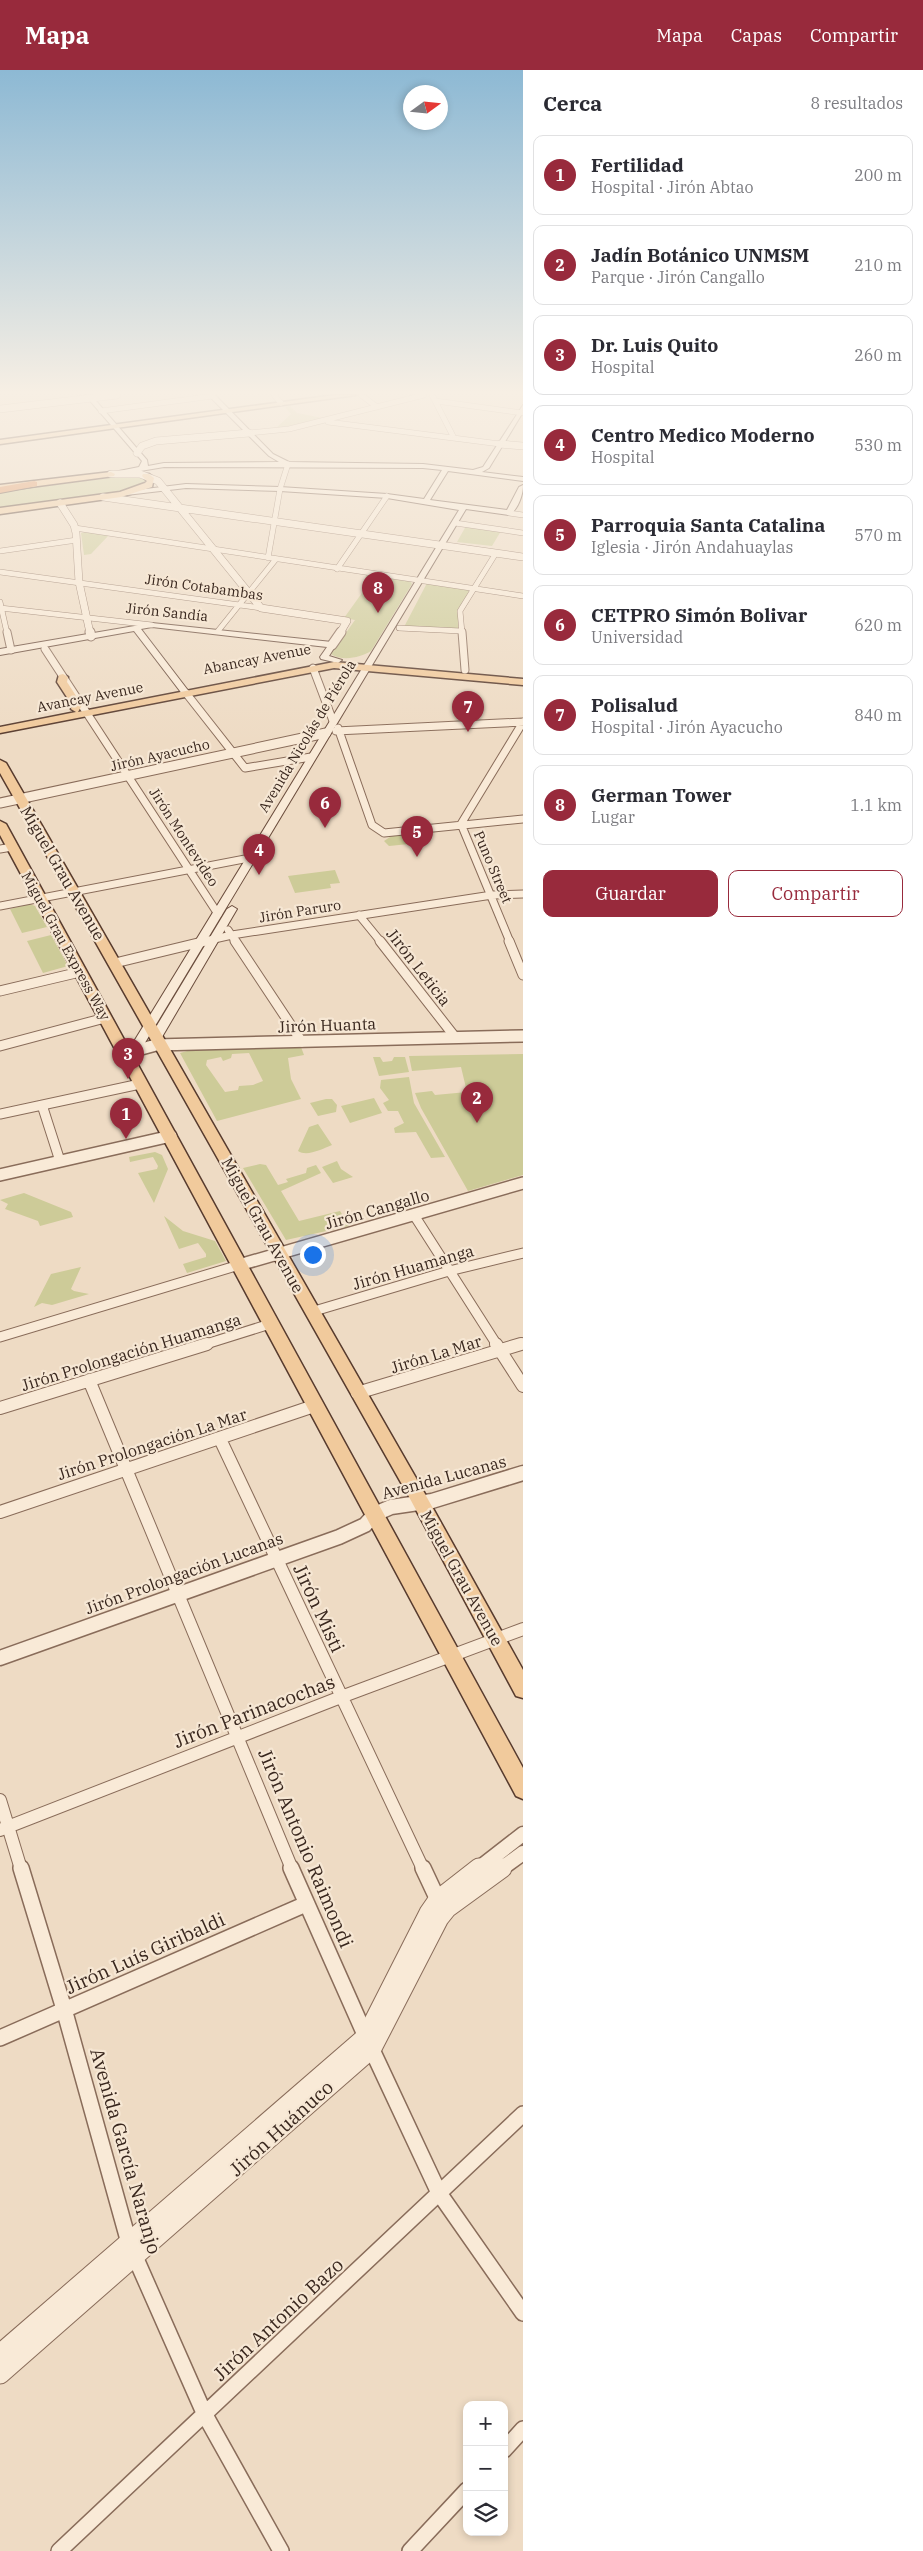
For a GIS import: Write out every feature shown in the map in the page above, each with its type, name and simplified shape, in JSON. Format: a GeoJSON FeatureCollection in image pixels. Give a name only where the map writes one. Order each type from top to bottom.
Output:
{"type":"FeatureCollection","features":[{"type":"Feature","properties":{"kind":"main road","name":"Avenida Nicolás de Piérola"},"geometry":{"type":"LineString","coordinates":[[458,524],[463,511]]}},
{"type":"Feature","properties":{"kind":"main road","name":"Avenida Nicolás de Piérola"},"geometry":{"type":"LineString","coordinates":[[154,1036],[168,994],[200,942],[221,918],[265,855],[334,729],[444,545],[468,511]]}},
{"type":"Feature","properties":{"kind":"main road"},"geometry":{"type":"LineString","coordinates":[[493,511],[509,513]]}},
{"type":"Feature","properties":{"kind":"main road","name":"Avenida Nicolás de Piérola"},"geometry":{"type":"LineString","coordinates":[[373,664],[399,628],[423,581]]}},
{"type":"Feature","properties":{"kind":"main road"},"geometry":{"type":"LineString","coordinates":[[0,652],[10,647],[69,642],[137,630],[152,625]]}},
{"type":"Feature","properties":{"kind":"main road","name":"Jirón Sandía"},"geometry":{"type":"LineString","coordinates":[[152,625],[332,645]]}},
{"type":"Feature","properties":{"kind":"main road"},"geometry":{"type":"LineString","coordinates":[[0,657],[45,649],[91,636],[170,626]]}},
{"type":"Feature","properties":{"kind":"main road"},"geometry":{"type":"LineString","coordinates":[[137,630],[184,691]]}},
{"type":"Feature","properties":{"kind":"main road"},"geometry":{"type":"LineString","coordinates":[[332,645],[324,657],[338,660]]}},
{"type":"Feature","properties":{"kind":"main road","name":"Abancay Avenue"},"geometry":{"type":"LineString","coordinates":[[184,691],[338,660],[523,682]]}},
{"type":"Feature","properties":{"kind":"main road","name":"Abancay Avenue"},"geometry":{"type":"LineString","coordinates":[[184,691],[313,668],[342,665],[373,664],[523,676]]}},
{"type":"Feature","properties":{"kind":"main road"},"geometry":{"type":"LineString","coordinates":[[63,677],[62,682],[76,705],[82,710]]}},
{"type":"Feature","properties":{"kind":"main road","name":"Avancay Avenue"},"geometry":{"type":"LineString","coordinates":[[0,730],[82,710],[184,691]]}},
{"type":"Feature","properties":{"kind":"main road"},"geometry":{"type":"LineString","coordinates":[[0,724],[82,710]]}},
{"type":"Feature","properties":{"kind":"main road","name":"Avenida Nicolás de Piérola"},"geometry":{"type":"LineString","coordinates":[[131,1056],[154,1036],[181,996],[214,939],[221,918],[253,857],[311,757],[334,729]]}},
{"type":"Feature","properties":{"kind":"main road","name":"Miguel Grau Avenue"},"geometry":{"type":"LineString","coordinates":[[0,763],[70,891],[115,962],[154,1036],[276,1254],[420,1502],[523,1689]]}},
{"type":"Feature","properties":{"kind":"main road","name":"Miguel Grau Express Way"},"geometry":{"type":"LineString","coordinates":[[0,824],[6,848],[42,896],[80,972],[106,1018],[131,1056]]}},
{"type":"Feature","properties":{"kind":"main road"},"geometry":{"type":"LineString","coordinates":[[168,994],[181,996]]}},
{"type":"Feature","properties":{"kind":"main road"},"geometry":{"type":"LineString","coordinates":[[131,1056],[140,1084],[242,1264],[270,1324],[523,1789]]}},
{"type":"Feature","properties":{"kind":"street"},"geometry":{"type":"LineString","coordinates":[[65,511],[75,528],[79,582],[91,636]]}},
{"type":"Feature","properties":{"kind":"street"},"geometry":{"type":"LineString","coordinates":[[182,511],[261,608]]}},
{"type":"Feature","properties":{"kind":"street"},"geometry":{"type":"LineString","coordinates":[[187,518],[191,513],[197,511],[523,557]]}},
{"type":"Feature","properties":{"kind":"street"},"geometry":{"type":"LineString","coordinates":[[268,558],[277,511]]}},
{"type":"Feature","properties":{"kind":"street"},"geometry":{"type":"LineString","coordinates":[[337,569],[376,511]]}},
{"type":"Feature","properties":{"kind":"street"},"geometry":{"type":"LineString","coordinates":[[509,513],[523,515]]}},
{"type":"Feature","properties":{"kind":"street"},"geometry":{"type":"LineString","coordinates":[[458,524],[523,533]]}},
{"type":"Feature","properties":{"kind":"street"},"geometry":{"type":"LineString","coordinates":[[75,528],[523,596]]}},
{"type":"Feature","properties":{"kind":"street"},"geometry":{"type":"LineString","coordinates":[[0,550],[77,540]]}},
{"type":"Feature","properties":{"kind":"street"},"geometry":{"type":"LineString","coordinates":[[465,670],[460,611],[496,553]]}},
{"type":"Feature","properties":{"kind":"street"},"geometry":{"type":"LineString","coordinates":[[218,631],[276,559]]}},
{"type":"Feature","properties":{"kind":"street","name":"Jirón Cotabambas"},"geometry":{"type":"LineString","coordinates":[[0,572],[346,620],[348,623],[332,645]]}},
{"type":"Feature","properties":{"kind":"street"},"geometry":{"type":"LineString","coordinates":[[0,606],[10,647]]}},
{"type":"Feature","properties":{"kind":"street","name":"Jirón Sandía"},"geometry":{"type":"LineString","coordinates":[[0,606],[152,625]]}},
{"type":"Feature","properties":{"kind":"street"},"geometry":{"type":"LineString","coordinates":[[399,628],[461,631]]}},
{"type":"Feature","properties":{"kind":"street"},"geometry":{"type":"LineString","coordinates":[[0,643],[10,647]]}},
{"type":"Feature","properties":{"kind":"street"},"geometry":{"type":"LineString","coordinates":[[45,649],[63,677]]}},
{"type":"Feature","properties":{"kind":"street"},"geometry":{"type":"LineString","coordinates":[[313,668],[334,729],[372,825],[384,833],[523,819]]}},
{"type":"Feature","properties":{"kind":"street"},"geometry":{"type":"LineString","coordinates":[[184,691],[245,768],[311,757]]}},
{"type":"Feature","properties":{"kind":"street","name":"Jirón Montevideo"},"geometry":{"type":"LineString","coordinates":[[82,710],[128,776],[302,1042]]}},
{"type":"Feature","properties":{"kind":"street","name":"Jirón Ayacucho"},"geometry":{"type":"LineString","coordinates":[[0,803],[334,729],[523,722]]}},
{"type":"Feature","properties":{"kind":"street","name":"Puno Street"},"geometry":{"type":"LineString","coordinates":[[523,722],[461,824],[492,895],[523,975]]}},
{"type":"Feature","properties":{"kind":"street"},"geometry":{"type":"LineString","coordinates":[[0,906],[42,896],[265,855]]}},
{"type":"Feature","properties":{"kind":"street","name":"Jirón Paruro"},"geometry":{"type":"LineString","coordinates":[[115,962],[232,935],[492,895],[523,894]]}},
{"type":"Feature","properties":{"kind":"street","name":"Jirón Leticia"},"geometry":{"type":"LineString","coordinates":[[359,915],[455,1037]]}},
{"type":"Feature","properties":{"kind":"street"},"geometry":{"type":"LineString","coordinates":[[0,991],[80,972]]}},
{"type":"Feature","properties":{"kind":"street"},"geometry":{"type":"LineString","coordinates":[[0,1046],[106,1018]]}},
{"type":"Feature","properties":{"kind":"street","name":"Jirón Huanta"},"geometry":{"type":"LineString","coordinates":[[131,1056],[154,1036],[302,1042],[523,1036]]}},
{"type":"Feature","properties":{"kind":"street"},"geometry":{"type":"LineString","coordinates":[[0,1114],[140,1084]]}},
{"type":"Feature","properties":{"kind":"street"},"geometry":{"type":"LineString","coordinates":[[42,1105],[60,1161]]}},
{"type":"Feature","properties":{"kind":"street"},"geometry":{"type":"LineString","coordinates":[[0,1175],[171,1136]]}},
{"type":"Feature","properties":{"kind":"street","name":"Jirón Cangallo"},"geometry":{"type":"LineString","coordinates":[[242,1264],[523,1184]]}},
{"type":"Feature","properties":{"kind":"street"},"geometry":{"type":"LineString","coordinates":[[414,1215],[523,1386]]}},
{"type":"Feature","properties":{"kind":"street","name":"Jirón Huamanga"},"geometry":{"type":"LineString","coordinates":[[311,1312],[449,1271],[523,1253]]}},
{"type":"Feature","properties":{"kind":"street"},"geometry":{"type":"LineString","coordinates":[[0,1337],[242,1264]]}},
{"type":"Feature","properties":{"kind":"street","name":"Jirón Prolongación Huamanga"},"geometry":{"type":"LineString","coordinates":[[0,1408],[270,1324]]}},
{"type":"Feature","properties":{"kind":"street","name":"Jirón La Mar"},"geometry":{"type":"LineString","coordinates":[[357,1393],[523,1343]]}},
{"type":"Feature","properties":{"kind":"street","name":"Jirón Antonio Raimondi"},"geometry":{"type":"LineString","coordinates":[[89,1380],[125,1469],[179,1592],[306,1904],[369,2042],[440,2193],[523,2313]]}},
{"type":"Feature","properties":{"kind":"street","name":"Jirón Prolongación La Mar"},"geometry":{"type":"LineString","coordinates":[[0,1512],[314,1406]]}},
{"type":"Feature","properties":{"kind":"street","name":"Jirón Misti"},"geometry":{"type":"LineString","coordinates":[[220,1439],[274,1558],[438,1900]]}},
{"type":"Feature","properties":{"kind":"street","name":"Avenida Lucanas"},"geometry":{"type":"LineString","coordinates":[[375,1514],[400,1504],[432,1501],[523,1473]]}},
{"type":"Feature","properties":{"kind":"street","name":"Jirón Prolongación Lucanas"},"geometry":{"type":"LineString","coordinates":[[0,1658],[274,1558],[339,1537],[365,1525],[375,1514]]}},
{"type":"Feature","properties":{"kind":"street","name":"Jirón Parinacochas"},"geometry":{"type":"LineString","coordinates":[[4,1829],[341,1697],[523,1629]]}},
{"type":"Feature","properties":{"kind":"street","name":"Avenida García Naranjo"},"geometry":{"type":"LineString","coordinates":[[0,1800],[4,1829],[64,2009],[132,2250],[205,2415],[281,2551]]}},
{"type":"Feature","properties":{"kind":"street","name":"Jirón Huánuco"},"geometry":{"type":"LineString","coordinates":[[369,2042],[429,1913],[438,1900],[523,1834]]}},
{"type":"Feature","properties":{"kind":"street","name":"Jirón Huánuco"},"geometry":{"type":"LineString","coordinates":[[0,2374],[132,2250],[369,2042],[443,1913],[523,1853]]}},
{"type":"Feature","properties":{"kind":"street","name":"Jirón Luís Giribaldi"},"geometry":{"type":"LineString","coordinates":[[0,2038],[306,1904]]}},
{"type":"Feature","properties":{"kind":"street","name":"Jirón Antonio Bazo"},"geometry":{"type":"LineString","coordinates":[[59,2551],[523,2114]]}},
{"type":"Feature","properties":{"kind":"street","name":"Jirón Huánuco"},"geometry":{"type":"LineString","coordinates":[[0,2354],[132,2250]]}},
{"type":"Feature","properties":{"kind":"street"},"geometry":{"type":"LineString","coordinates":[[508,2446],[523,2430]]}},
{"type":"Feature","properties":{"kind":"street"},"geometry":{"type":"LineString","coordinates":[[410,2551],[466,2491]]}},
{"type":"Feature","properties":{"kind":"shaded area"},"geometry":{"type":"Polygon","coordinates":[[[466,526],[501,531],[492,546],[457,542],[466,526]]]}},
{"type":"Feature","properties":{"kind":"shaded area"},"geometry":{"type":"Polygon","coordinates":[[[81,533],[109,535],[91,554],[84,555],[81,533]]]}},
{"type":"Feature","properties":{"kind":"shaded area"},"geometry":{"type":"Polygon","coordinates":[[[367,574],[410,581],[412,584],[371,651],[352,658],[341,658],[331,654],[355,620],[344,618],[372,579],[365,578],[367,574]]]}},
{"type":"Feature","properties":{"kind":"shaded area"},"geometry":{"type":"Polygon","coordinates":[[[427,583],[471,590],[458,613],[458,628],[404,627],[427,583]]]}},
{"type":"Feature","properties":{"kind":"shaded area"},"geometry":{"type":"Polygon","coordinates":[[[424,831],[429,842],[389,846],[384,841],[396,833],[424,831]]]}},
{"type":"Feature","properties":{"kind":"shaded area"},"geometry":{"type":"Polygon","coordinates":[[[335,870],[340,883],[330,884],[331,888],[295,893],[288,876],[335,870]]]}},
{"type":"Feature","properties":{"kind":"shaded area"},"geometry":{"type":"Polygon","coordinates":[[[30,904],[35,906],[47,927],[22,933],[10,909],[30,904]]]}},
{"type":"Feature","properties":{"kind":"shaded area"},"geometry":{"type":"Polygon","coordinates":[[[51,935],[68,966],[43,973],[27,941],[51,935]]]}},
{"type":"Feature","properties":{"kind":"shaded area"},"geometry":{"type":"Polygon","coordinates":[[[301,1047],[304,1055],[288,1058],[291,1079],[301,1099],[217,1121],[180,1053],[191,1050],[301,1047]],[[249,1053],[232,1054],[231,1058],[223,1061],[221,1057],[207,1060],[206,1065],[225,1092],[238,1090],[239,1086],[253,1085],[263,1081],[249,1053]]]}},
{"type":"Feature","properties":{"kind":"shaded area"},"geometry":{"type":"Polygon","coordinates":[[[523,1054],[523,1175],[468,1191],[421,1108],[415,1093],[432,1091],[435,1095],[467,1092],[461,1067],[412,1071],[409,1056],[523,1054]]]}},
{"type":"Feature","properties":{"kind":"shaded area"},"geometry":{"type":"Polygon","coordinates":[[[373,1057],[380,1057],[383,1062],[392,1061],[394,1057],[405,1057],[409,1072],[379,1076],[373,1057]]]}},
{"type":"Feature","properties":{"kind":"shaded area"},"geometry":{"type":"Polygon","coordinates":[[[409,1077],[414,1103],[445,1157],[431,1158],[416,1132],[395,1133],[394,1128],[404,1123],[398,1111],[388,1111],[383,1103],[389,1100],[380,1088],[381,1080],[409,1077]]]}},
{"type":"Feature","properties":{"kind":"shaded area"},"geometry":{"type":"Polygon","coordinates":[[[374,1098],[382,1113],[350,1123],[341,1106],[374,1098]]]}},
{"type":"Feature","properties":{"kind":"shaded area"},"geometry":{"type":"Polygon","coordinates":[[[332,1099],[337,1105],[336,1112],[318,1116],[310,1103],[332,1099]]]}},
{"type":"Feature","properties":{"kind":"shaded area"},"geometry":{"type":"Polygon","coordinates":[[[318,1124],[332,1145],[310,1153],[298,1151],[309,1127],[318,1124]]]}},
{"type":"Feature","properties":{"kind":"shaded area"},"geometry":{"type":"Polygon","coordinates":[[[155,1152],[162,1155],[168,1169],[154,1203],[138,1173],[157,1169],[158,1166],[153,1157],[130,1162],[129,1157],[155,1152]]]}},
{"type":"Feature","properties":{"kind":"shaded area"},"geometry":{"type":"Polygon","coordinates":[[[337,1161],[341,1169],[353,1177],[333,1183],[322,1167],[337,1161]]]}},
{"type":"Feature","properties":{"kind":"shaded area"},"geometry":{"type":"Polygon","coordinates":[[[260,1164],[266,1165],[278,1185],[288,1182],[286,1179],[306,1173],[307,1168],[316,1165],[321,1173],[281,1191],[299,1221],[340,1211],[349,1226],[286,1240],[243,1168],[260,1164]]]}},
{"type":"Feature","properties":{"kind":"shaded area"},"geometry":{"type":"Polygon","coordinates":[[[24,1193],[71,1212],[73,1217],[40,1226],[38,1221],[5,1209],[8,1204],[0,1200],[24,1193]]]}},
{"type":"Feature","properties":{"kind":"shaded area"},"geometry":{"type":"Polygon","coordinates":[[[164,1216],[183,1231],[215,1241],[226,1261],[187,1273],[183,1264],[206,1257],[206,1254],[198,1243],[179,1249],[164,1216]]]}},
{"type":"Feature","properties":{"kind":"shaded area"},"geometry":{"type":"Polygon","coordinates":[[[81,1267],[71,1289],[89,1294],[52,1305],[42,1303],[34,1307],[51,1274],[81,1267]]]}},
{"type":"Feature","properties":{"kind":"place","name":"German Tower"},"geometry":{"type":"Point","coordinates":[378,613]}},
{"type":"Feature","properties":{"kind":"place","name":"Polisalud"},"geometry":{"type":"Point","coordinates":[468,732]}},
{"type":"Feature","properties":{"kind":"place","name":"CETPRO Simón Bolivar"},"geometry":{"type":"Point","coordinates":[325,828]}},
{"type":"Feature","properties":{"kind":"place","name":"Parroquia Santa Catalina"},"geometry":{"type":"Point","coordinates":[417,857]}},
{"type":"Feature","properties":{"kind":"place","name":"Centro Medico Moderno"},"geometry":{"type":"Point","coordinates":[259,875]}},
{"type":"Feature","properties":{"kind":"place","name":"Dr. Luis Quito"},"geometry":{"type":"Point","coordinates":[128,1079]}},
{"type":"Feature","properties":{"kind":"place","name":"Jadín Botánico UNMSM"},"geometry":{"type":"Point","coordinates":[477,1123]}},
{"type":"Feature","properties":{"kind":"place","name":"Fertilidad"},"geometry":{"type":"Point","coordinates":[126,1139]}}]}
